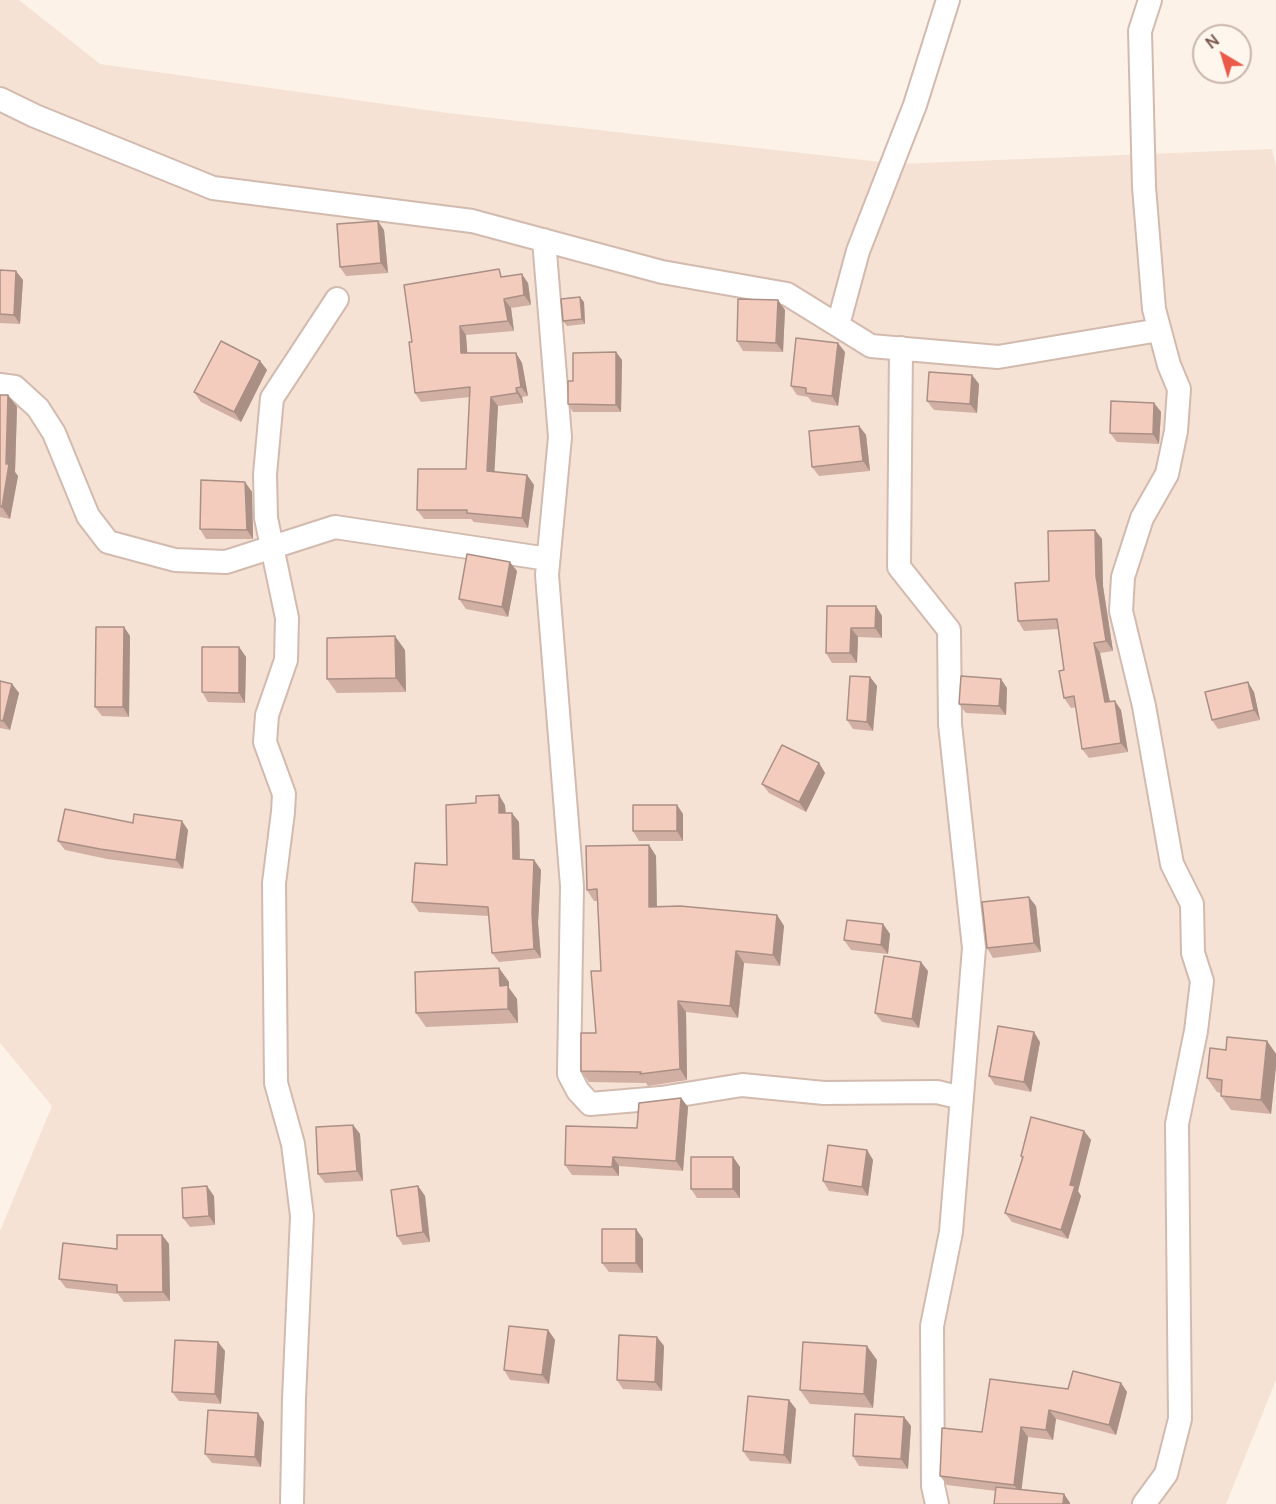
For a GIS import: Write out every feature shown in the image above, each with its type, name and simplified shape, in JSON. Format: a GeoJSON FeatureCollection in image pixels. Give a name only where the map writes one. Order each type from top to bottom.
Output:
{"type":"FeatureCollection","features":[{"type":"Feature","properties":{"kind":"street"},"geometry":{"type":"LineString","coordinates":[[838,325],[858,251],[915,105],[948,0]]}},
{"type":"Feature","properties":{"kind":"street"},"geometry":{"type":"LineString","coordinates":[[1144,1504],[1166,1474],[1180,1419],[1177,1124],[1196,1031],[1202,981],[1193,953],[1192,904],[1172,864],[1144,706],[1121,611],[1123,577],[1142,518],[1167,474],[1176,431],[1179,389],[1169,365],[1154,309],[1144,187],[1140,31],[1150,0]]}},
{"type":"Feature","properties":{"kind":"street"},"geometry":{"type":"LineString","coordinates":[[0,99],[34,116],[213,188],[472,221],[662,272],[787,294],[871,346],[998,357],[1159,330]]}},
{"type":"Feature","properties":{"kind":"street"},"geometry":{"type":"LineString","coordinates":[[544,240],[560,437],[547,575],[572,886],[569,1074],[578,1091],[590,1104],[661,1098],[742,1085],[824,1093],[937,1092],[962,1098]]}},
{"type":"Feature","properties":{"kind":"street"},"geometry":{"type":"LineString","coordinates":[[292,1504],[302,1216],[293,1144],[276,1083],[274,883],[284,812],[284,794],[265,742],[267,715],[286,660],[287,618],[266,518],[265,474],[272,398],[337,299]]}},
{"type":"Feature","properties":{"kind":"street"},"geometry":{"type":"LineString","coordinates":[[901,348],[899,567],[949,630],[950,724],[974,948],[951,1232],[932,1326],[933,1486],[937,1504]]}},
{"type":"Feature","properties":{"kind":"street"},"geometry":{"type":"LineString","coordinates":[[0,385],[15,387],[38,408],[54,433],[88,516],[108,542],[175,560],[226,562],[335,527],[548,559]]}},
{"type":"Feature","properties":{"kind":"shaded area"},"geometry":{"type":"Polygon","coordinates":[[[0,0],[19,0],[100,64],[448,113],[899,164],[1272,149],[1276,166],[1276,1380],[1226,1504],[0,1504],[0,1231],[52,1106],[0,1043],[0,0]]]}},
{"type":"Feature","properties":{"kind":"building"},"geometry":{"type":"Polygon","coordinates":[[[378,221],[381,263],[340,267],[337,224],[378,221]]]}},
{"type":"Feature","properties":{"kind":"building"},"geometry":{"type":"Polygon","coordinates":[[[499,269],[501,277],[522,274],[524,295],[504,299],[508,321],[460,326],[461,353],[516,353],[521,387],[516,388],[517,393],[491,397],[487,471],[527,475],[522,518],[467,513],[467,510],[417,510],[418,469],[466,469],[470,387],[415,393],[409,342],[412,342],[404,285],[499,269]]]}},
{"type":"Feature","properties":{"kind":"building"},"geometry":{"type":"Polygon","coordinates":[[[0,270],[16,271],[14,315],[0,314],[0,270]]]}},
{"type":"Feature","properties":{"kind":"building"},"geometry":{"type":"Polygon","coordinates":[[[580,297],[582,319],[563,321],[561,299],[580,297]]]}},
{"type":"Feature","properties":{"kind":"building"},"geometry":{"type":"Polygon","coordinates":[[[738,299],[778,300],[776,343],[737,341],[738,299]]]}},
{"type":"Feature","properties":{"kind":"building"},"geometry":{"type":"Polygon","coordinates":[[[796,338],[838,343],[832,396],[806,393],[806,388],[791,386],[796,338]]]}},
{"type":"Feature","properties":{"kind":"building"},"geometry":{"type":"Polygon","coordinates":[[[221,341],[260,361],[234,412],[194,392],[221,341]]]}},
{"type":"Feature","properties":{"kind":"building"},"geometry":{"type":"Polygon","coordinates":[[[616,352],[616,405],[568,404],[568,381],[573,381],[573,353],[616,352]]]}},
{"type":"Feature","properties":{"kind":"building"},"geometry":{"type":"Polygon","coordinates":[[[929,372],[972,375],[970,404],[927,401],[929,372]]]}},
{"type":"Feature","properties":{"kind":"building"},"geometry":{"type":"Polygon","coordinates":[[[0,395],[8,395],[6,464],[9,464],[2,507],[0,506],[0,395]]]}},
{"type":"Feature","properties":{"kind":"building"},"geometry":{"type":"Polygon","coordinates":[[[1111,401],[1154,403],[1153,434],[1110,433],[1111,401]]]}},
{"type":"Feature","properties":{"kind":"building"},"geometry":{"type":"Polygon","coordinates":[[[859,426],[863,461],[812,467],[809,431],[859,426]]]}},
{"type":"Feature","properties":{"kind":"building"},"geometry":{"type":"Polygon","coordinates":[[[201,480],[245,482],[247,530],[200,529],[201,480]]]}},
{"type":"Feature","properties":{"kind":"building"},"geometry":{"type":"Polygon","coordinates":[[[1095,530],[1096,576],[1106,641],[1094,643],[1105,702],[1115,701],[1121,743],[1082,749],[1074,696],[1064,698],[1059,671],[1064,670],[1057,619],[1018,621],[1015,583],[1049,581],[1048,531],[1095,530]]]}},
{"type":"Feature","properties":{"kind":"building"},"geometry":{"type":"Polygon","coordinates":[[[467,554],[510,562],[502,607],[459,599],[467,554]]]}},
{"type":"Feature","properties":{"kind":"building"},"geometry":{"type":"Polygon","coordinates":[[[827,606],[876,606],[875,628],[851,628],[850,653],[826,653],[827,606]]]}},
{"type":"Feature","properties":{"kind":"building"},"geometry":{"type":"Polygon","coordinates":[[[96,627],[124,627],[123,707],[95,707],[96,627]]]}},
{"type":"Feature","properties":{"kind":"building"},"geometry":{"type":"Polygon","coordinates":[[[395,636],[396,678],[327,679],[327,638],[395,636]]]}},
{"type":"Feature","properties":{"kind":"building"},"geometry":{"type":"Polygon","coordinates":[[[202,647],[239,647],[239,693],[202,692],[202,647]]]}},
{"type":"Feature","properties":{"kind":"building"},"geometry":{"type":"Polygon","coordinates":[[[850,676],[870,677],[867,722],[847,720],[850,676]]]}},
{"type":"Feature","properties":{"kind":"building"},"geometry":{"type":"Polygon","coordinates":[[[961,676],[1001,679],[999,706],[959,704],[961,676]]]}},
{"type":"Feature","properties":{"kind":"building"},"geometry":{"type":"Polygon","coordinates":[[[0,681],[12,684],[3,721],[0,720],[0,681]]]}},
{"type":"Feature","properties":{"kind":"building"},"geometry":{"type":"Polygon","coordinates":[[[1248,682],[1254,710],[1212,720],[1205,692],[1248,682]]]}},
{"type":"Feature","properties":{"kind":"building"},"geometry":{"type":"Polygon","coordinates":[[[782,745],[819,763],[799,802],[762,784],[782,745]]]}},
{"type":"Feature","properties":{"kind":"building"},"geometry":{"type":"Polygon","coordinates":[[[499,795],[499,813],[512,813],[513,859],[534,860],[532,913],[534,949],[492,953],[488,907],[412,902],[415,863],[447,865],[446,805],[476,803],[476,796],[499,795]]]}},
{"type":"Feature","properties":{"kind":"building"},"geometry":{"type":"Polygon","coordinates":[[[633,805],[677,805],[677,831],[633,831],[633,805]]]}},
{"type":"Feature","properties":{"kind":"building"},"geometry":{"type":"Polygon","coordinates":[[[65,809],[133,823],[134,814],[182,821],[176,860],[58,841],[65,809]]]}},
{"type":"Feature","properties":{"kind":"building"},"geometry":{"type":"Polygon","coordinates":[[[649,845],[649,907],[680,906],[777,915],[773,955],[736,951],[730,1006],[678,1001],[680,1069],[640,1074],[641,1072],[581,1071],[581,1033],[596,1033],[591,971],[601,971],[597,889],[587,890],[586,846],[649,845]]]}},
{"type":"Feature","properties":{"kind":"building"},"geometry":{"type":"Polygon","coordinates":[[[1029,897],[1034,943],[987,948],[982,902],[1029,897]]]}},
{"type":"Feature","properties":{"kind":"building"},"geometry":{"type":"Polygon","coordinates":[[[847,920],[883,924],[881,945],[844,940],[847,920]]]}},
{"type":"Feature","properties":{"kind":"building"},"geometry":{"type":"Polygon","coordinates":[[[884,956],[921,962],[912,1019],[875,1013],[884,956]]]}},
{"type":"Feature","properties":{"kind":"building"},"geometry":{"type":"Polygon","coordinates":[[[499,968],[500,986],[508,985],[508,1009],[416,1013],[415,972],[499,968]]]}},
{"type":"Feature","properties":{"kind":"building"},"geometry":{"type":"Polygon","coordinates":[[[998,1026],[1034,1032],[1024,1082],[989,1076],[998,1026]]]}},
{"type":"Feature","properties":{"kind":"building"},"geometry":{"type":"Polygon","coordinates":[[[1227,1037],[1267,1041],[1261,1100],[1221,1096],[1222,1080],[1207,1078],[1210,1048],[1226,1050],[1227,1037]]]}},
{"type":"Feature","properties":{"kind":"building"},"geometry":{"type":"Polygon","coordinates":[[[681,1098],[676,1161],[613,1157],[612,1167],[565,1165],[566,1126],[637,1128],[639,1103],[681,1098]]]}},
{"type":"Feature","properties":{"kind":"building"},"geometry":{"type":"Polygon","coordinates":[[[1031,1117],[1084,1131],[1070,1185],[1075,1186],[1061,1230],[1005,1213],[1023,1157],[1021,1156],[1031,1117]]]}},
{"type":"Feature","properties":{"kind":"building"},"geometry":{"type":"Polygon","coordinates":[[[353,1125],[357,1171],[318,1174],[316,1127],[353,1125]]]}},
{"type":"Feature","properties":{"kind":"building"},"geometry":{"type":"Polygon","coordinates":[[[828,1145],[867,1150],[862,1187],[823,1181],[828,1145]]]}},
{"type":"Feature","properties":{"kind":"building"},"geometry":{"type":"Polygon","coordinates":[[[691,1157],[733,1157],[733,1189],[691,1189],[691,1157]]]}},
{"type":"Feature","properties":{"kind":"building"},"geometry":{"type":"Polygon","coordinates":[[[207,1186],[209,1216],[183,1218],[182,1188],[207,1186]]]}},
{"type":"Feature","properties":{"kind":"building"},"geometry":{"type":"Polygon","coordinates":[[[418,1186],[423,1232],[397,1236],[391,1190],[418,1186]]]}},
{"type":"Feature","properties":{"kind":"building"},"geometry":{"type":"Polygon","coordinates":[[[602,1229],[636,1229],[636,1263],[602,1263],[602,1229]]]}},
{"type":"Feature","properties":{"kind":"building"},"geometry":{"type":"Polygon","coordinates":[[[117,1235],[162,1235],[163,1292],[117,1292],[117,1285],[59,1279],[63,1243],[117,1249],[117,1235]]]}},
{"type":"Feature","properties":{"kind":"building"},"geometry":{"type":"Polygon","coordinates":[[[509,1326],[548,1330],[542,1375],[504,1370],[509,1326]]]}},
{"type":"Feature","properties":{"kind":"building"},"geometry":{"type":"Polygon","coordinates":[[[619,1335],[657,1337],[655,1382],[617,1380],[619,1335]]]}},
{"type":"Feature","properties":{"kind":"building"},"geometry":{"type":"Polygon","coordinates":[[[175,1340],[218,1342],[215,1394],[172,1392],[175,1340]]]}},
{"type":"Feature","properties":{"kind":"building"},"geometry":{"type":"Polygon","coordinates":[[[803,1342],[867,1346],[864,1394],[800,1390],[803,1342]]]}},
{"type":"Feature","properties":{"kind":"building"},"geometry":{"type":"Polygon","coordinates":[[[1073,1371],[1121,1383],[1109,1425],[1049,1410],[1046,1430],[1021,1427],[1014,1485],[940,1476],[942,1428],[982,1432],[990,1379],[1068,1389],[1073,1371]]]}},
{"type":"Feature","properties":{"kind":"building"},"geometry":{"type":"Polygon","coordinates":[[[748,1396],[789,1400],[784,1455],[743,1451],[748,1396]]]}},
{"type":"Feature","properties":{"kind":"building"},"geometry":{"type":"Polygon","coordinates":[[[208,1410],[258,1413],[255,1457],[205,1454],[208,1410]]]}},
{"type":"Feature","properties":{"kind":"building"},"geometry":{"type":"Polygon","coordinates":[[[855,1414],[904,1417],[901,1459],[853,1456],[855,1414]]]}},
{"type":"Feature","properties":{"kind":"building"},"geometry":{"type":"Polygon","coordinates":[[[996,1487],[1064,1494],[1063,1504],[994,1504],[996,1487]]]}}]}
